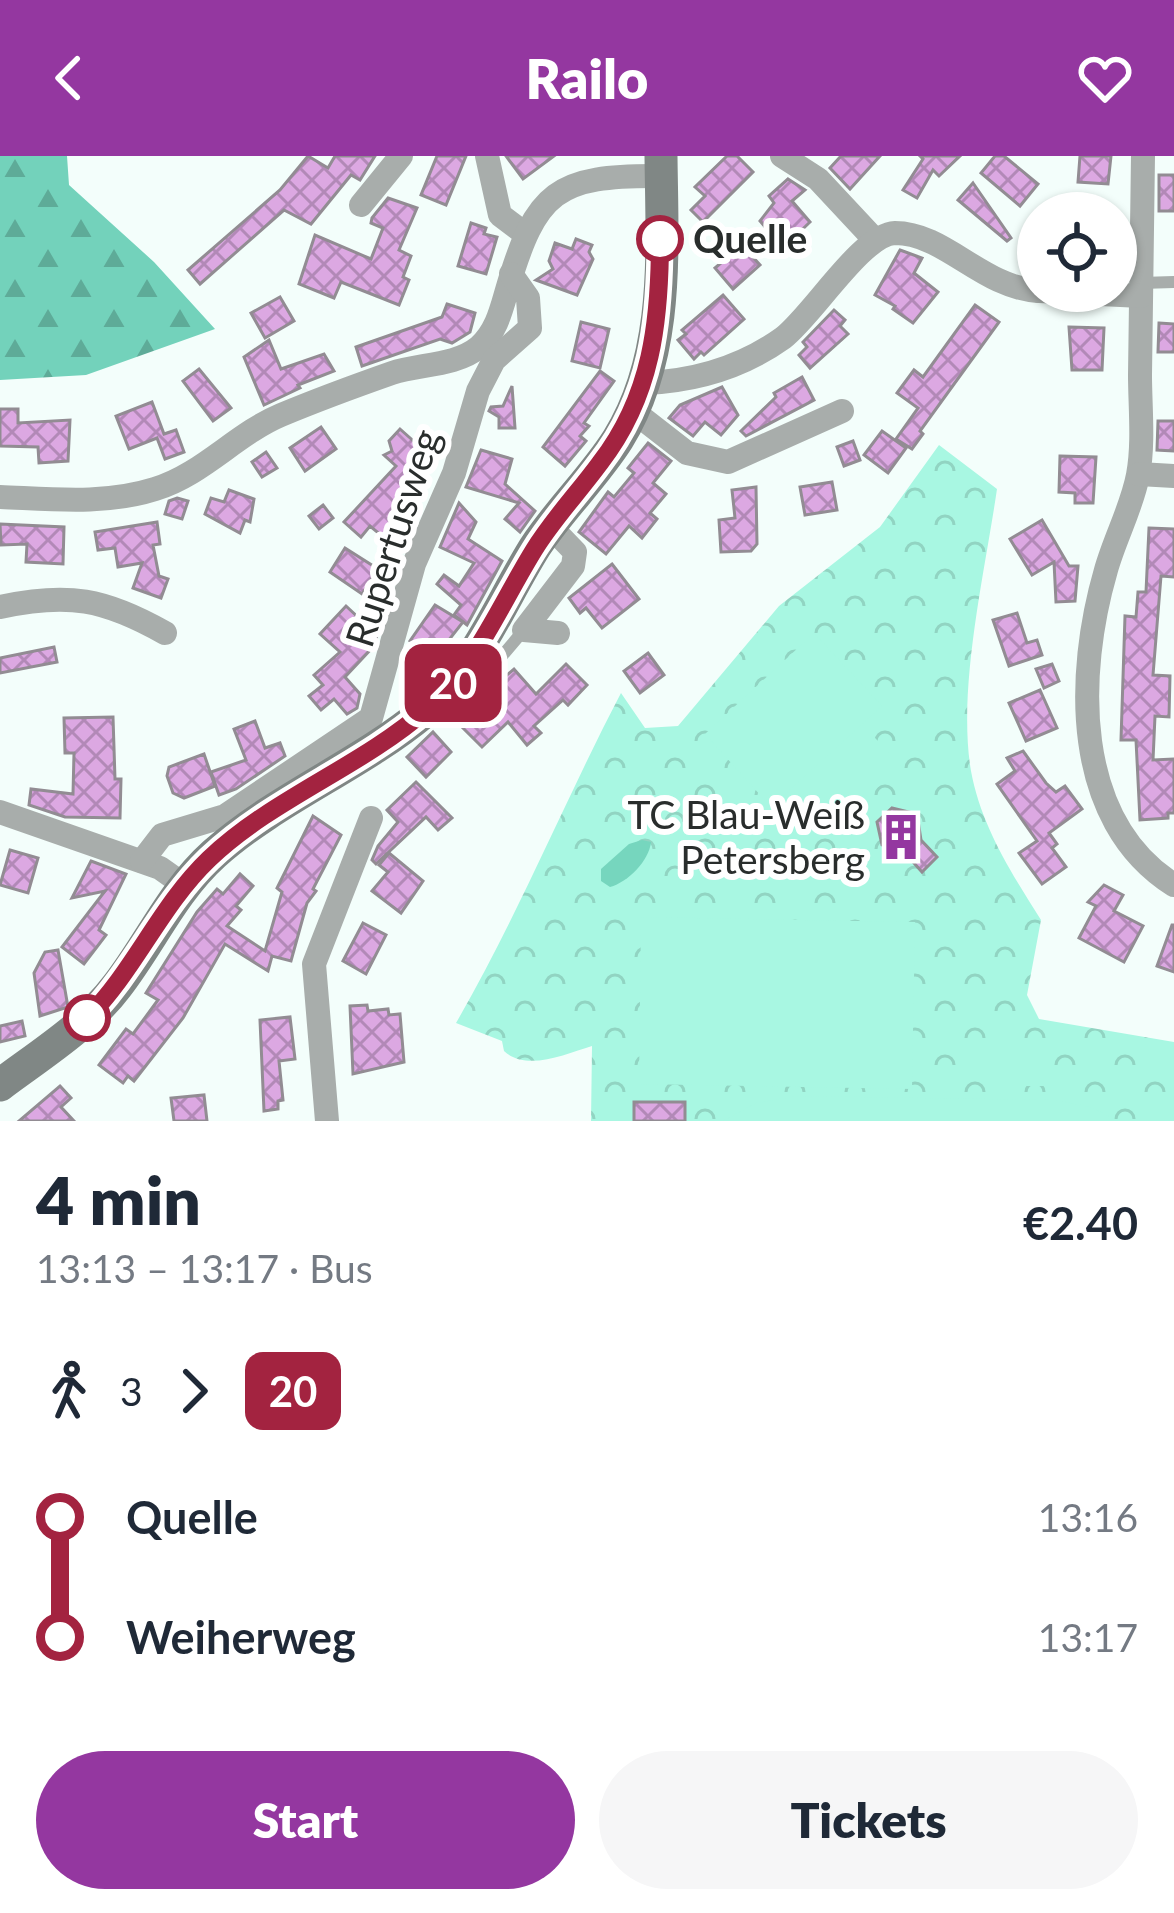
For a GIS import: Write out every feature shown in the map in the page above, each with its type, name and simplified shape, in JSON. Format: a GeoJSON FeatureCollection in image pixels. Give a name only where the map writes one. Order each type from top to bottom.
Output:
{"type":"FeatureCollection","features":[{"type":"Feature","properties":{"kind":"main road"},"geometry":{"type":"LineString","coordinates":[[0,1085],[103,1002],[184,885],[236,836],[404,727],[443,694],[486,636],[550,526],[600,464],[639,397],[655,346],[661,166]]}},
{"type":"Feature","properties":{"kind":"street"},"geometry":{"type":"LineString","coordinates":[[362,205],[401,156]]}},
{"type":"Feature","properties":{"kind":"street"},"geometry":{"type":"LineString","coordinates":[[487,156],[500,215],[524,233]]}},
{"type":"Feature","properties":{"kind":"street"},"geometry":{"type":"LineString","coordinates":[[782,156],[818,179],[874,238]]}},
{"type":"Feature","properties":{"kind":"street"},"geometry":{"type":"LineString","coordinates":[[1143,156],[1139,474],[1106,571],[1093,627],[1088,724],[1093,765],[1119,829],[1148,866],[1174,885]]}},
{"type":"Feature","properties":{"kind":"street"},"geometry":{"type":"LineString","coordinates":[[0,497],[81,501],[157,489],[275,418],[396,372],[463,356],[480,346],[494,329],[524,233],[536,212],[566,188],[661,166]]}},
{"type":"Feature","properties":{"kind":"street"},"geometry":{"type":"LineString","coordinates":[[842,411],[728,462],[687,452],[639,397],[747,359],[780,340],[807,317],[874,238],[891,233],[931,242],[1002,284],[1017,287]]}},
{"type":"Feature","properties":{"kind":"street","name":"Rupertusweg"},"geometry":{"type":"LineString","coordinates":[[142,861],[161,835],[225,816],[371,718],[414,564],[454,473],[486,372],[532,322],[528,298],[512,274]]}},
{"type":"Feature","properties":{"kind":"street"},"geometry":{"type":"LineString","coordinates":[[1137,289],[1141,289]]}},
{"type":"Feature","properties":{"kind":"street"},"geometry":{"type":"LineString","coordinates":[[1139,474],[1174,476]]}},
{"type":"Feature","properties":{"kind":"street"},"geometry":{"type":"LineString","coordinates":[[524,630],[573,566],[575,552],[550,526]]}},
{"type":"Feature","properties":{"kind":"street"},"geometry":{"type":"LineString","coordinates":[[0,607],[80,598],[126,611],[165,633]]}},
{"type":"Feature","properties":{"kind":"street"},"geometry":{"type":"LineString","coordinates":[[524,630],[558,633]]}},
{"type":"Feature","properties":{"kind":"street"},"geometry":{"type":"LineString","coordinates":[[0,812],[142,861],[184,885]]}},
{"type":"Feature","properties":{"kind":"street"},"geometry":{"type":"LineString","coordinates":[[327,1121],[314,964],[371,818]]}},
{"type":"Feature","properties":{"kind":"lane"},"geometry":{"type":"LineString","coordinates":[[1141,289],[1174,283]]}},
{"type":"Feature","properties":{"kind":"lane"},"geometry":{"type":"LineString","coordinates":[[474,689],[524,630]]}},
{"type":"Feature","properties":{"kind":"green space"},"geometry":{"type":"Polygon","coordinates":[[[0,156],[67,156],[69,185],[154,262],[215,329],[86,375],[0,380],[0,156]]]}},
{"type":"Feature","properties":{"kind":"green space"},"geometry":{"type":"Polygon","coordinates":[[[939,445],[997,489],[974,630],[968,739],[982,811],[1041,920],[1027,995],[1039,1019],[1174,1042],[1174,1121],[591,1121],[592,1046],[524,1060],[504,1051],[502,1041],[456,1023],[621,693],[645,728],[678,726],[779,606],[880,527],[939,445]]]}},
{"type":"Feature","properties":{"kind":"green space"},"geometry":{"type":"Polygon","coordinates":[[[814,633],[882,706],[771,807],[705,734],[814,633]]]}},
{"type":"Feature","properties":{"kind":"green space"},"geometry":{"type":"Polygon","coordinates":[[[865,727],[901,766],[830,831],[794,792],[865,727]]]}},
{"type":"Feature","properties":{"kind":"green space"},"geometry":{"type":"Polygon","coordinates":[[[641,917],[915,922],[912,1089],[639,1084],[641,917]]]}},
{"type":"Feature","properties":{"kind":"green space"},"geometry":{"type":"Polygon","coordinates":[[[989,1050],[1048,1050],[1048,1086],[989,1086],[989,1050]]]}},
{"type":"Feature","properties":{"kind":"green space"},"geometry":{"type":"Polygon","coordinates":[[[797,1096],[1056,1100],[1090,1107],[1119,1121],[723,1121],[756,1103],[797,1096]]]}},
{"type":"Feature","properties":{"kind":"shaded area"},"geometry":{"type":"Polygon","coordinates":[[[651,842],[636,870],[610,887],[601,881],[601,869],[629,844],[651,842]]]}},
{"type":"Feature","properties":{"kind":"building"},"geometry":{"type":"Polygon","coordinates":[[[308,156],[328,168],[335,156],[375,156],[360,180],[351,175],[311,224],[284,210],[200,284],[188,270],[280,190],[308,156]]]}},
{"type":"Feature","properties":{"kind":"building"},"geometry":{"type":"Polygon","coordinates":[[[437,156],[466,156],[446,205],[421,195],[437,156]]]}},
{"type":"Feature","properties":{"kind":"building"},"geometry":{"type":"Polygon","coordinates":[[[506,156],[554,156],[523,179],[506,156]]]}},
{"type":"Feature","properties":{"kind":"building"},"geometry":{"type":"Polygon","coordinates":[[[727,156],[737,156],[753,172],[703,222],[691,210],[705,196],[695,187],[727,156]]]}},
{"type":"Feature","properties":{"kind":"building"},"geometry":{"type":"Polygon","coordinates":[[[841,156],[880,156],[850,189],[830,168],[841,156]]]}},
{"type":"Feature","properties":{"kind":"building"},"geometry":{"type":"Polygon","coordinates":[[[920,156],[960,156],[939,176],[933,170],[917,198],[903,190],[923,159],[920,156]]]}},
{"type":"Feature","properties":{"kind":"building"},"geometry":{"type":"Polygon","coordinates":[[[995,156],[1004,156],[1038,184],[1031,192],[1017,192],[1017,203],[981,173],[995,156]]]}},
{"type":"Feature","properties":{"kind":"building"},"geometry":{"type":"Polygon","coordinates":[[[1080,156],[1111,156],[1108,184],[1078,182],[1080,156]]]}},
{"type":"Feature","properties":{"kind":"building"},"geometry":{"type":"Polygon","coordinates":[[[1159,175],[1174,175],[1174,211],[1159,211],[1159,175]]]}},
{"type":"Feature","properties":{"kind":"building"},"geometry":{"type":"Polygon","coordinates":[[[788,179],[805,190],[792,201],[810,222],[783,248],[760,221],[774,203],[769,196],[788,179]]]}},
{"type":"Feature","properties":{"kind":"building"},"geometry":{"type":"Polygon","coordinates":[[[973,183],[1011,238],[1007,241],[958,200],[973,183]]]}},
{"type":"Feature","properties":{"kind":"building"},"geometry":{"type":"Polygon","coordinates":[[[388,198],[417,208],[399,250],[411,256],[403,277],[409,280],[399,305],[341,282],[334,298],[299,284],[315,235],[371,259],[383,228],[371,223],[372,218],[388,198]]]}},
{"type":"Feature","properties":{"kind":"building"},"geometry":{"type":"Polygon","coordinates":[[[471,223],[497,237],[486,274],[458,266],[471,223]]]}},
{"type":"Feature","properties":{"kind":"building"},"geometry":{"type":"Polygon","coordinates":[[[576,239],[592,245],[593,259],[577,295],[536,280],[553,269],[549,261],[555,243],[572,249],[576,239]]]}},
{"type":"Feature","properties":{"kind":"building"},"geometry":{"type":"Polygon","coordinates":[[[742,245],[760,265],[733,289],[715,268],[742,245]]]}},
{"type":"Feature","properties":{"kind":"building"},"geometry":{"type":"Polygon","coordinates":[[[900,250],[922,258],[914,273],[938,292],[913,323],[875,295],[900,250]]]}},
{"type":"Feature","properties":{"kind":"building"},"geometry":{"type":"Polygon","coordinates":[[[723,295],[744,319],[694,359],[678,340],[686,334],[682,330],[723,295]]]}},
{"type":"Feature","properties":{"kind":"building"},"geometry":{"type":"Polygon","coordinates":[[[280,297],[294,321],[265,338],[251,313],[280,297]]]}},
{"type":"Feature","properties":{"kind":"building"},"geometry":{"type":"Polygon","coordinates":[[[447,304],[475,313],[470,332],[452,343],[440,339],[362,366],[356,347],[442,317],[447,304]]]}},
{"type":"Feature","properties":{"kind":"building"},"geometry":{"type":"Polygon","coordinates":[[[975,305],[999,322],[912,449],[896,439],[918,408],[897,393],[914,370],[923,377],[975,305]]]}},
{"type":"Feature","properties":{"kind":"building"},"geometry":{"type":"Polygon","coordinates":[[[834,310],[845,320],[840,326],[848,334],[810,368],[799,355],[807,347],[803,342],[834,310]]]}},
{"type":"Feature","properties":{"kind":"building"},"geometry":{"type":"Polygon","coordinates":[[[581,322],[609,329],[600,368],[572,361],[581,322]]]}},
{"type":"Feature","properties":{"kind":"building"},"geometry":{"type":"Polygon","coordinates":[[[1159,323],[1174,324],[1174,352],[1158,352],[1159,323]]]}},
{"type":"Feature","properties":{"kind":"building"},"geometry":{"type":"Polygon","coordinates":[[[1069,327],[1104,328],[1102,370],[1072,370],[1069,327]]]}},
{"type":"Feature","properties":{"kind":"building"},"geometry":{"type":"Polygon","coordinates":[[[269,340],[281,369],[324,354],[334,371],[264,405],[244,357],[269,340]]]}},
{"type":"Feature","properties":{"kind":"building"},"geometry":{"type":"Polygon","coordinates":[[[199,369],[231,408],[213,421],[183,381],[199,369]]]}},
{"type":"Feature","properties":{"kind":"building"},"geometry":{"type":"Polygon","coordinates":[[[600,371],[614,381],[584,423],[589,426],[580,436],[586,441],[565,466],[543,447],[600,371]]]}},
{"type":"Feature","properties":{"kind":"building"},"geometry":{"type":"Polygon","coordinates":[[[802,377],[814,400],[746,436],[741,431],[776,397],[774,393],[802,377]]]}},
{"type":"Feature","properties":{"kind":"building"},"geometry":{"type":"Polygon","coordinates":[[[512,386],[515,428],[499,428],[499,417],[489,411],[503,406],[512,386]]]}},
{"type":"Feature","properties":{"kind":"building"},"geometry":{"type":"Polygon","coordinates":[[[722,387],[738,415],[721,435],[705,422],[693,436],[669,418],[680,405],[722,387]]]}},
{"type":"Feature","properties":{"kind":"building"},"geometry":{"type":"Polygon","coordinates":[[[152,402],[164,434],[176,430],[184,452],[165,459],[157,438],[129,449],[116,416],[152,402]]]}},
{"type":"Feature","properties":{"kind":"building"},"geometry":{"type":"Polygon","coordinates":[[[0,409],[18,409],[18,423],[70,420],[68,461],[39,463],[38,447],[0,446],[0,409]]]}},
{"type":"Feature","properties":{"kind":"building"},"geometry":{"type":"Polygon","coordinates":[[[1158,421],[1174,421],[1174,451],[1157,450],[1158,421]]]}},
{"type":"Feature","properties":{"kind":"building"},"geometry":{"type":"Polygon","coordinates":[[[321,427],[336,449],[305,471],[290,448],[321,427]]]}},
{"type":"Feature","properties":{"kind":"building"},"geometry":{"type":"Polygon","coordinates":[[[400,429],[418,445],[427,436],[441,451],[413,483],[426,494],[401,524],[397,519],[382,536],[370,526],[361,537],[344,522],[396,466],[384,455],[392,451],[389,441],[400,429]]]}},
{"type":"Feature","properties":{"kind":"building"},"geometry":{"type":"Polygon","coordinates":[[[882,431],[906,448],[888,473],[864,455],[882,431]]]}},
{"type":"Feature","properties":{"kind":"building"},"geometry":{"type":"Polygon","coordinates":[[[853,441],[860,460],[844,466],[837,447],[853,441]]]}},
{"type":"Feature","properties":{"kind":"building"},"geometry":{"type":"Polygon","coordinates":[[[648,443],[671,461],[653,483],[666,494],[650,513],[657,519],[642,538],[629,526],[606,554],[579,532],[608,492],[614,497],[634,473],[628,468],[648,443]]]}},
{"type":"Feature","properties":{"kind":"building"},"geometry":{"type":"Polygon","coordinates":[[[481,450],[512,459],[505,484],[535,511],[520,532],[505,519],[519,503],[466,487],[481,450]]]}},
{"type":"Feature","properties":{"kind":"building"},"geometry":{"type":"Polygon","coordinates":[[[266,452],[277,468],[262,477],[252,462],[266,452]]]}},
{"type":"Feature","properties":{"kind":"building"},"geometry":{"type":"Polygon","coordinates":[[[1060,456],[1096,457],[1093,503],[1075,503],[1075,493],[1059,492],[1060,456]]]}},
{"type":"Feature","properties":{"kind":"building"},"geometry":{"type":"Polygon","coordinates":[[[832,482],[837,510],[805,515],[800,487],[832,482]]]}},
{"type":"Feature","properties":{"kind":"building"},"geometry":{"type":"Polygon","coordinates":[[[756,487],[757,544],[751,551],[721,552],[719,520],[735,518],[732,490],[756,487]]]}},
{"type":"Feature","properties":{"kind":"building"},"geometry":{"type":"Polygon","coordinates":[[[229,490],[254,499],[250,522],[245,520],[240,533],[205,514],[211,498],[224,502],[229,490]]]}},
{"type":"Feature","properties":{"kind":"building"},"geometry":{"type":"Polygon","coordinates":[[[169,501],[188,501],[182,519],[165,514],[169,501]]]}},
{"type":"Feature","properties":{"kind":"building"},"geometry":{"type":"Polygon","coordinates":[[[459,503],[476,522],[468,539],[502,561],[467,625],[454,615],[461,605],[437,584],[444,575],[459,586],[474,563],[440,547],[459,503]]]}},
{"type":"Feature","properties":{"kind":"building"},"geometry":{"type":"Polygon","coordinates":[[[323,505],[333,518],[319,529],[309,516],[323,505]]]}},
{"type":"Feature","properties":{"kind":"building"},"geometry":{"type":"Polygon","coordinates":[[[1042,520],[1069,566],[1078,566],[1075,601],[1056,602],[1054,562],[1032,575],[1010,539],[1042,520]]]}},
{"type":"Feature","properties":{"kind":"building"},"geometry":{"type":"Polygon","coordinates":[[[157,522],[160,544],[153,545],[159,576],[168,579],[161,598],[133,588],[142,563],[118,567],[115,548],[98,550],[95,532],[157,522]]]}},
{"type":"Feature","properties":{"kind":"building"},"geometry":{"type":"Polygon","coordinates":[[[0,524],[64,527],[63,564],[26,562],[27,544],[1,545],[0,524]]]}},
{"type":"Feature","properties":{"kind":"building"},"geometry":{"type":"Polygon","coordinates":[[[1149,528],[1174,529],[1174,577],[1161,576],[1153,675],[1170,676],[1169,717],[1155,716],[1153,760],[1174,759],[1174,813],[1168,813],[1168,818],[1140,820],[1136,740],[1121,740],[1125,616],[1136,617],[1138,592],[1146,592],[1149,528]]]}},
{"type":"Feature","properties":{"kind":"building"},"geometry":{"type":"Polygon","coordinates":[[[345,548],[378,569],[362,594],[330,572],[345,548]]]}},
{"type":"Feature","properties":{"kind":"building"},"geometry":{"type":"Polygon","coordinates":[[[612,564],[639,599],[602,628],[586,608],[580,613],[569,598],[612,564]]]}},
{"type":"Feature","properties":{"kind":"building"},"geometry":{"type":"Polygon","coordinates":[[[435,605],[463,622],[434,659],[410,641],[435,605]]]}},
{"type":"Feature","properties":{"kind":"building"},"geometry":{"type":"Polygon","coordinates":[[[346,606],[377,635],[374,646],[345,677],[360,694],[357,708],[347,714],[334,699],[321,710],[309,696],[323,685],[314,675],[340,652],[320,634],[346,606]]]}},
{"type":"Feature","properties":{"kind":"building"},"geometry":{"type":"Polygon","coordinates":[[[1017,613],[1027,643],[1037,640],[1042,655],[1009,666],[993,620],[1017,613]]]}},
{"type":"Feature","properties":{"kind":"building"},"geometry":{"type":"Polygon","coordinates":[[[54,647],[57,662],[0,673],[0,658],[54,647]]]}},
{"type":"Feature","properties":{"kind":"building"},"geometry":{"type":"Polygon","coordinates":[[[648,653],[664,675],[640,693],[624,671],[648,653]]]}},
{"type":"Feature","properties":{"kind":"building"},"geometry":{"type":"Polygon","coordinates":[[[566,664],[587,685],[568,705],[563,700],[534,726],[541,733],[527,745],[508,722],[482,747],[463,728],[499,692],[494,686],[514,669],[536,694],[566,664]]]}},
{"type":"Feature","properties":{"kind":"building"},"geometry":{"type":"Polygon","coordinates":[[[1052,664],[1059,681],[1044,688],[1036,669],[1052,664]]]}},
{"type":"Feature","properties":{"kind":"building"},"geometry":{"type":"Polygon","coordinates":[[[1040,690],[1057,728],[1026,741],[1009,703],[1040,690]]]}},
{"type":"Feature","properties":{"kind":"building"},"geometry":{"type":"Polygon","coordinates":[[[113,717],[115,779],[121,779],[120,818],[65,817],[29,805],[31,789],[73,794],[74,753],[65,753],[64,718],[113,717]]]}},
{"type":"Feature","properties":{"kind":"building"},"geometry":{"type":"Polygon","coordinates":[[[255,721],[265,748],[280,743],[285,756],[219,795],[211,772],[246,760],[234,729],[255,721]]]}},
{"type":"Feature","properties":{"kind":"building"},"geometry":{"type":"Polygon","coordinates":[[[433,732],[451,752],[426,777],[407,757],[433,732]]]}},
{"type":"Feature","properties":{"kind":"building"},"geometry":{"type":"Polygon","coordinates":[[[1023,751],[1046,783],[1056,792],[1065,786],[1082,809],[1049,833],[1057,844],[1052,848],[1066,867],[1042,884],[1019,853],[1037,841],[997,784],[1015,771],[1007,758],[1023,751]]]}},
{"type":"Feature","properties":{"kind":"building"},"geometry":{"type":"Polygon","coordinates":[[[204,754],[215,786],[184,798],[173,793],[169,767],[204,754]]]}},
{"type":"Feature","properties":{"kind":"building"},"geometry":{"type":"Polygon","coordinates":[[[416,782],[452,818],[438,830],[426,817],[376,864],[372,860],[378,846],[398,822],[387,810],[416,782]]]}},
{"type":"Feature","properties":{"kind":"building","name":"TC Blau-Weiß Petersberg"},"geometry":{"type":"Polygon","coordinates":[[[892,808],[917,814],[921,840],[937,857],[922,872],[906,854],[882,845],[877,822],[892,808]]]}},
{"type":"Feature","properties":{"kind":"building"},"geometry":{"type":"Polygon","coordinates":[[[313,816],[341,835],[307,903],[291,961],[272,956],[268,971],[225,944],[183,1018],[134,1081],[128,1076],[123,1083],[99,1065],[126,1029],[133,1034],[158,1000],[146,993],[197,912],[217,889],[223,894],[240,874],[253,886],[227,926],[265,951],[282,892],[277,888],[313,816]]]}},
{"type":"Feature","properties":{"kind":"building"},"geometry":{"type":"Polygon","coordinates":[[[10,850],[38,858],[28,893],[0,885],[10,850]]]}},
{"type":"Feature","properties":{"kind":"building"},"geometry":{"type":"Polygon","coordinates":[[[389,853],[423,881],[401,913],[372,891],[388,872],[379,865],[389,853]]]}},
{"type":"Feature","properties":{"kind":"building"},"geometry":{"type":"Polygon","coordinates":[[[91,861],[126,874],[99,930],[106,935],[84,964],[62,947],[105,891],[72,898],[91,861]]]}},
{"type":"Feature","properties":{"kind":"building"},"geometry":{"type":"Polygon","coordinates":[[[1104,885],[1123,895],[1114,911],[1143,926],[1124,962],[1079,938],[1096,906],[1088,902],[1104,885]]]}},
{"type":"Feature","properties":{"kind":"building"},"geometry":{"type":"Polygon","coordinates":[[[363,923],[386,935],[366,974],[343,961],[363,923]]]}},
{"type":"Feature","properties":{"kind":"building"},"geometry":{"type":"Polygon","coordinates":[[[1174,925],[1174,972],[1157,966],[1174,925]]]}},
{"type":"Feature","properties":{"kind":"building"},"geometry":{"type":"Polygon","coordinates":[[[58,950],[68,1007],[40,1016],[34,973],[45,952],[58,950]]]}},
{"type":"Feature","properties":{"kind":"building"},"geometry":{"type":"Polygon","coordinates":[[[367,1005],[368,1011],[388,1009],[389,1015],[400,1014],[404,1062],[353,1074],[350,1006],[367,1005]]]}},
{"type":"Feature","properties":{"kind":"building"},"geometry":{"type":"Polygon","coordinates":[[[290,1017],[295,1059],[279,1061],[283,1100],[278,1101],[278,1109],[264,1111],[260,1020],[290,1017]]]}},
{"type":"Feature","properties":{"kind":"building"},"geometry":{"type":"Polygon","coordinates":[[[22,1021],[25,1036],[0,1042],[0,1026],[22,1021]]]}},
{"type":"Feature","properties":{"kind":"building"},"geometry":{"type":"Polygon","coordinates":[[[60,1086],[71,1098],[61,1107],[74,1121],[19,1121],[60,1086]]]}},
{"type":"Feature","properties":{"kind":"building"},"geometry":{"type":"Polygon","coordinates":[[[204,1095],[207,1121],[174,1121],[171,1098],[204,1095]]]}},
{"type":"Feature","properties":{"kind":"building"},"geometry":{"type":"Polygon","coordinates":[[[634,1102],[685,1102],[685,1121],[634,1121],[634,1102]]]}},
{"type":"Feature","properties":{"kind":"bus line","name":"20"},"geometry":{"type":"LineString","coordinates":[[87,1018],[117,986],[170,903],[212,856],[262,818],[404,727],[466,667],[535,548],[618,439],[633,411],[655,346],[660,239]]}},
{"type":"Feature","properties":{"kind":"place","name":"Quelle"},"geometry":{"type":"Point","coordinates":[660,239]}},
{"type":"Feature","properties":{"kind":"place","name":"TC Blau-Weiß Petersberg"},"geometry":{"type":"Point","coordinates":[901,837]}}]}
